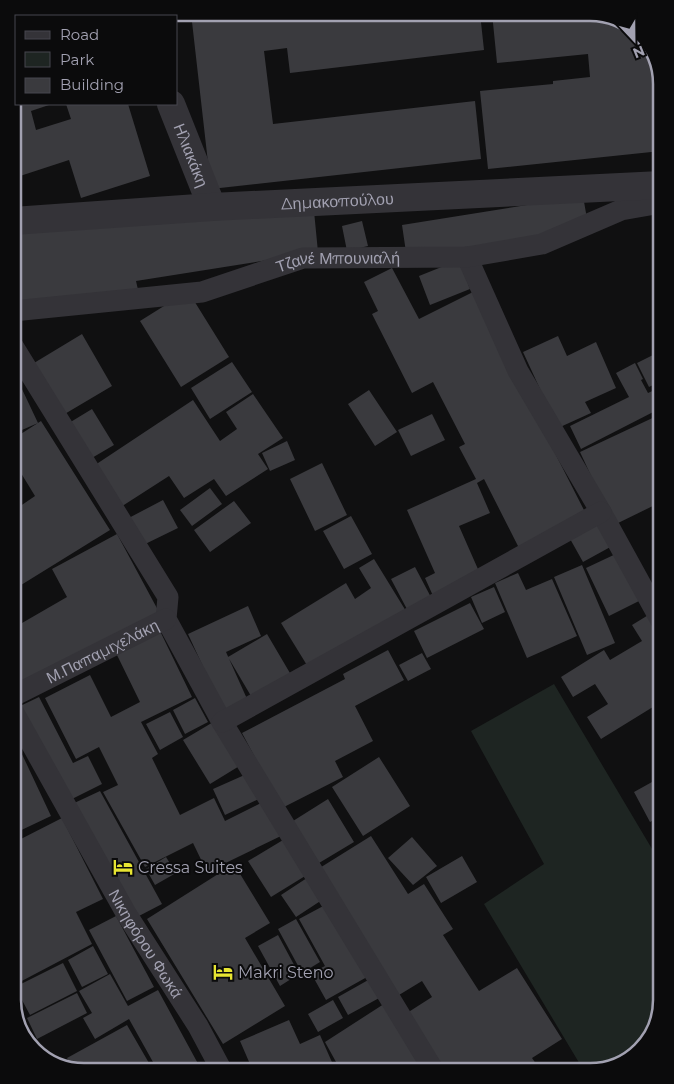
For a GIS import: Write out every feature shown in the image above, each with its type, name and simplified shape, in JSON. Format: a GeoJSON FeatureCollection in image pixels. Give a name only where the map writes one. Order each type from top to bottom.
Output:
{"type":"FeatureCollection","features":[{"type":"Feature","properties":{"kind":"street","name":"Ηλιακάκη"},"geometry":{"type":"LineString","coordinates":[[171,105],[212,207]]}},
{"type":"Feature","properties":{"kind":"street","name":"Δημακοπούλου"},"geometry":{"type":"LineString","coordinates":[[21,219],[212,207],[653,186]]}},
{"type":"Feature","properties":{"kind":"lane","name":"Τζανέ Μπουνιαλή"},"geometry":{"type":"LineString","coordinates":[[21,310],[202,292],[303,258],[467,257],[542,244],[621,210],[653,205]]}},
{"type":"Feature","properties":{"kind":"lane"},"geometry":{"type":"LineString","coordinates":[[467,257],[518,371],[653,605]]}},
{"type":"Feature","properties":{"kind":"lane"},"geometry":{"type":"LineString","coordinates":[[21,359],[168,597],[166,619],[222,722],[429,1063]]}},
{"type":"Feature","properties":{"kind":"lane"},"geometry":{"type":"LineString","coordinates":[[222,722],[601,512]]}},
{"type":"Feature","properties":{"kind":"lane","name":"Μ.Παπαμιχελάκη"},"geometry":{"type":"LineString","coordinates":[[21,692],[166,619]]}},
{"type":"Feature","properties":{"kind":"lane","name":"Νικηφόρου Φωκά"},"geometry":{"type":"LineString","coordinates":[[21,726],[127,915],[198,1026],[218,1063]]}},
{"type":"Feature","properties":{"kind":"green space"},"geometry":{"type":"Polygon","coordinates":[[[554,684],[653,851],[653,1000],[651,1016],[637,1041],[618,1056],[602,1062],[579,1063],[484,904],[544,864],[471,731],[554,684]]]}},
{"type":"Feature","properties":{"kind":"building"},"geometry":{"type":"Polygon","coordinates":[[[192,21],[481,21],[484,50],[290,73],[287,48],[264,51],[273,124],[475,101],[481,159],[211,189],[192,21]]]}},
{"type":"Feature","properties":{"kind":"building"},"geometry":{"type":"Polygon","coordinates":[[[493,21],[594,21],[618,28],[631,37],[642,49],[652,72],[653,152],[488,169],[480,91],[553,84],[553,81],[590,77],[588,54],[497,63],[493,21]]]}},
{"type":"Feature","properties":{"kind":"building"},"geometry":{"type":"Polygon","coordinates":[[[21,105],[49,105],[31,111],[36,130],[71,119],[66,105],[128,105],[150,176],[81,198],[69,160],[21,176],[21,105]]]}},
{"type":"Feature","properties":{"kind":"building"},"geometry":{"type":"Polygon","coordinates":[[[583,196],[589,230],[407,259],[402,225],[583,196]]]}},
{"type":"Feature","properties":{"kind":"building"},"geometry":{"type":"Polygon","coordinates":[[[314,211],[318,252],[136,281],[139,294],[21,314],[21,233],[314,211]]]}},
{"type":"Feature","properties":{"kind":"building"},"geometry":{"type":"Polygon","coordinates":[[[362,221],[368,246],[347,251],[342,226],[362,221]]]}},
{"type":"Feature","properties":{"kind":"building"},"geometry":{"type":"Polygon","coordinates":[[[459,260],[470,289],[430,305],[419,276],[459,260]]]}},
{"type":"Feature","properties":{"kind":"building"},"geometry":{"type":"Polygon","coordinates":[[[392,268],[419,319],[473,292],[586,514],[519,548],[484,479],[477,483],[490,513],[459,526],[481,576],[434,598],[425,578],[435,573],[407,510],[476,479],[459,447],[465,444],[433,382],[412,393],[372,314],[378,311],[364,282],[392,268]]]}},
{"type":"Feature","properties":{"kind":"building"},"geometry":{"type":"Polygon","coordinates":[[[188,291],[229,357],[181,387],[140,321],[188,291]]]}},
{"type":"Feature","properties":{"kind":"building"},"geometry":{"type":"Polygon","coordinates":[[[82,334],[112,386],[63,415],[34,363],[82,334]]]}},
{"type":"Feature","properties":{"kind":"building"},"geometry":{"type":"Polygon","coordinates":[[[558,336],[567,356],[596,342],[616,388],[585,402],[591,413],[558,428],[523,352],[558,336]]]}},
{"type":"Feature","properties":{"kind":"building"},"geometry":{"type":"Polygon","coordinates":[[[653,355],[653,385],[649,387],[637,363],[653,355]]]}},
{"type":"Feature","properties":{"kind":"building"},"geometry":{"type":"Polygon","coordinates":[[[232,362],[252,392],[210,419],[191,388],[232,362]]]}},
{"type":"Feature","properties":{"kind":"building"},"geometry":{"type":"Polygon","coordinates":[[[635,363],[648,393],[653,391],[653,412],[581,449],[570,426],[629,397],[616,373],[635,363]]]}},
{"type":"Feature","properties":{"kind":"building"},"geometry":{"type":"Polygon","coordinates":[[[21,387],[38,423],[21,430],[21,387]]]}},
{"type":"Feature","properties":{"kind":"building"},"geometry":{"type":"Polygon","coordinates":[[[369,390],[397,432],[375,446],[348,404],[369,390]]]}},
{"type":"Feature","properties":{"kind":"building"},"geometry":{"type":"Polygon","coordinates":[[[253,394],[283,438],[258,454],[268,469],[226,496],[214,479],[184,498],[169,476],[113,512],[86,471],[193,400],[220,441],[237,429],[226,412],[253,394]]]}},
{"type":"Feature","properties":{"kind":"building"},"geometry":{"type":"Polygon","coordinates":[[[92,409],[114,445],[85,462],[64,426],[92,409]]]}},
{"type":"Feature","properties":{"kind":"building"},"geometry":{"type":"Polygon","coordinates":[[[432,414],[445,440],[411,456],[398,430],[432,414]]]}},
{"type":"Feature","properties":{"kind":"building"},"geometry":{"type":"Polygon","coordinates":[[[653,418],[653,506],[614,525],[580,452],[653,418]]]}},
{"type":"Feature","properties":{"kind":"building"},"geometry":{"type":"Polygon","coordinates":[[[41,421],[110,530],[21,585],[21,506],[35,496],[21,473],[21,434],[41,421]]]}},
{"type":"Feature","properties":{"kind":"building"},"geometry":{"type":"Polygon","coordinates":[[[287,441],[295,460],[270,471],[262,453],[287,441]]]}},
{"type":"Feature","properties":{"kind":"building"},"geometry":{"type":"Polygon","coordinates":[[[322,463],[347,515],[315,531],[290,479],[322,463]]]}},
{"type":"Feature","properties":{"kind":"building"},"geometry":{"type":"Polygon","coordinates":[[[210,488],[222,504],[192,526],[180,510],[210,488]]]}},
{"type":"Feature","properties":{"kind":"building"},"geometry":{"type":"Polygon","coordinates":[[[163,500],[178,528],[137,548],[123,521],[163,500]]]}},
{"type":"Feature","properties":{"kind":"building"},"geometry":{"type":"Polygon","coordinates":[[[234,501],[251,523],[210,552],[194,530],[234,501]]]}},
{"type":"Feature","properties":{"kind":"building"},"geometry":{"type":"Polygon","coordinates":[[[351,516],[372,554],[344,569],[323,531],[351,516]]]}},
{"type":"Feature","properties":{"kind":"building"},"geometry":{"type":"Polygon","coordinates":[[[601,520],[614,545],[583,562],[569,537],[601,520]]]}},
{"type":"Feature","properties":{"kind":"building"},"geometry":{"type":"Polygon","coordinates":[[[117,534],[159,612],[21,687],[21,621],[22,623],[67,597],[52,569],[117,534]]]}},
{"type":"Feature","properties":{"kind":"building"},"geometry":{"type":"Polygon","coordinates":[[[620,552],[643,599],[609,616],[586,568],[620,552]]]}},
{"type":"Feature","properties":{"kind":"building"},"geometry":{"type":"Polygon","coordinates":[[[374,559],[409,616],[313,675],[281,623],[346,583],[355,599],[371,588],[359,568],[374,559]]]}},
{"type":"Feature","properties":{"kind":"building"},"geometry":{"type":"Polygon","coordinates":[[[582,565],[615,643],[587,655],[554,577],[582,565]]]}},
{"type":"Feature","properties":{"kind":"building"},"geometry":{"type":"Polygon","coordinates":[[[415,567],[433,601],[409,613],[391,579],[415,567]]]}},
{"type":"Feature","properties":{"kind":"building"},"geometry":{"type":"Polygon","coordinates":[[[518,573],[526,590],[552,579],[577,636],[527,658],[495,583],[518,573]]]}},
{"type":"Feature","properties":{"kind":"building"},"geometry":{"type":"Polygon","coordinates":[[[494,587],[505,612],[482,623],[471,597],[494,587]]]}},
{"type":"Feature","properties":{"kind":"building"},"geometry":{"type":"Polygon","coordinates":[[[470,603],[484,629],[427,658],[414,631],[470,603]]]}},
{"type":"Feature","properties":{"kind":"building"},"geometry":{"type":"Polygon","coordinates":[[[248,606],[261,636],[226,652],[252,710],[228,721],[188,634],[248,606]]]}},
{"type":"Feature","properties":{"kind":"building"},"geometry":{"type":"Polygon","coordinates":[[[650,614],[653,619],[653,707],[601,739],[587,717],[608,704],[595,684],[573,697],[561,677],[604,650],[610,660],[642,641],[632,625],[650,614]]]}},
{"type":"Feature","properties":{"kind":"building"},"geometry":{"type":"Polygon","coordinates":[[[160,631],[192,697],[141,722],[158,754],[152,758],[180,815],[214,798],[225,821],[265,801],[283,835],[207,872],[193,843],[145,867],[103,792],[118,785],[99,747],[76,759],[45,698],[90,675],[111,717],[140,702],[116,653],[160,631]]]}},
{"type":"Feature","properties":{"kind":"building"},"geometry":{"type":"Polygon","coordinates":[[[267,634],[297,685],[258,708],[228,657],[267,634]]]}},
{"type":"Feature","properties":{"kind":"building"},"geometry":{"type":"Polygon","coordinates":[[[388,650],[404,680],[355,706],[373,741],[335,761],[343,777],[282,808],[242,733],[345,679],[343,674],[388,650]]]}},
{"type":"Feature","properties":{"kind":"building"},"geometry":{"type":"Polygon","coordinates":[[[422,653],[431,669],[408,681],[399,665],[422,653]]]}},
{"type":"Feature","properties":{"kind":"building"},"geometry":{"type":"Polygon","coordinates":[[[39,697],[73,763],[88,756],[102,784],[68,801],[21,721],[21,706],[39,697]]]}},
{"type":"Feature","properties":{"kind":"building"},"geometry":{"type":"Polygon","coordinates":[[[195,698],[208,722],[185,734],[173,710],[195,698]]]}},
{"type":"Feature","properties":{"kind":"building"},"geometry":{"type":"Polygon","coordinates":[[[170,712],[183,737],[160,750],[146,724],[170,712]]]}},
{"type":"Feature","properties":{"kind":"building"},"geometry":{"type":"Polygon","coordinates":[[[215,721],[241,765],[210,784],[183,740],[215,721]]]}},
{"type":"Feature","properties":{"kind":"building"},"geometry":{"type":"Polygon","coordinates":[[[21,752],[51,816],[21,830],[21,752]]]}},
{"type":"Feature","properties":{"kind":"building"},"geometry":{"type":"Polygon","coordinates":[[[379,757],[410,806],[363,836],[332,787],[379,757]]]}},
{"type":"Feature","properties":{"kind":"building"},"geometry":{"type":"Polygon","coordinates":[[[249,773],[261,798],[225,815],[213,789],[249,773]]]}},
{"type":"Feature","properties":{"kind":"building"},"geometry":{"type":"Polygon","coordinates":[[[653,781],[653,820],[650,822],[634,792],[653,781]]]}},
{"type":"Feature","properties":{"kind":"building"},"geometry":{"type":"Polygon","coordinates":[[[100,791],[162,904],[137,917],[70,805],[100,791]]]}},
{"type":"Feature","properties":{"kind":"building"},"geometry":{"type":"Polygon","coordinates":[[[328,799],[354,842],[319,863],[293,821],[328,799]]]}},
{"type":"Feature","properties":{"kind":"building"},"geometry":{"type":"Polygon","coordinates":[[[62,818],[103,899],[76,912],[92,944],[21,981],[21,839],[62,818]]]}},
{"type":"Feature","properties":{"kind":"building"},"geometry":{"type":"Polygon","coordinates":[[[371,836],[408,894],[424,884],[453,929],[443,935],[479,991],[517,968],[562,1039],[532,1058],[535,1063],[439,1063],[407,1013],[432,997],[422,981],[399,995],[318,869],[371,836]]]}},
{"type":"Feature","properties":{"kind":"building"},"geometry":{"type":"Polygon","coordinates":[[[288,837],[310,873],[271,897],[248,861],[288,837]]]}},
{"type":"Feature","properties":{"kind":"building"},"geometry":{"type":"Polygon","coordinates":[[[412,837],[437,866],[413,885],[388,858],[412,837]]]}},
{"type":"Feature","properties":{"kind":"building"},"geometry":{"type":"Polygon","coordinates":[[[462,856],[477,882],[441,903],[426,877],[462,856]]]}},
{"type":"Feature","properties":{"kind":"building"},"geometry":{"type":"Polygon","coordinates":[[[166,857],[176,873],[155,885],[146,869],[166,857]]]}},
{"type":"Feature","properties":{"kind":"building","name":"Makri Steno"},"geometry":{"type":"Polygon","coordinates":[[[234,864],[270,923],[245,938],[285,1006],[223,1044],[147,919],[234,864]]]}},
{"type":"Feature","properties":{"kind":"building"},"geometry":{"type":"Polygon","coordinates":[[[310,876],[325,898],[296,917],[281,895],[310,876]]]}},
{"type":"Feature","properties":{"kind":"building"},"geometry":{"type":"Polygon","coordinates":[[[327,904],[367,977],[326,1000],[311,973],[325,966],[299,919],[327,904]]]}},
{"type":"Feature","properties":{"kind":"building"},"geometry":{"type":"Polygon","coordinates":[[[116,916],[154,987],[127,1001],[89,930],[116,916]]]}},
{"type":"Feature","properties":{"kind":"building"},"geometry":{"type":"Polygon","coordinates":[[[296,919],[320,962],[302,973],[278,929],[296,919]]]}},
{"type":"Feature","properties":{"kind":"building"},"geometry":{"type":"Polygon","coordinates":[[[278,935],[299,974],[280,986],[258,946],[278,935]]]}},
{"type":"Feature","properties":{"kind":"building"},"geometry":{"type":"Polygon","coordinates":[[[93,946],[108,974],[82,987],[68,960],[93,946]]]}},
{"type":"Feature","properties":{"kind":"building"},"geometry":{"type":"Polygon","coordinates":[[[63,963],[77,991],[30,1015],[21,998],[21,984],[63,963]]]}},
{"type":"Feature","properties":{"kind":"building"},"geometry":{"type":"Polygon","coordinates":[[[110,974],[128,1006],[158,990],[198,1063],[154,1063],[129,1019],[95,1039],[83,1018],[92,1013],[79,991],[110,974]]]}},
{"type":"Feature","properties":{"kind":"building"},"geometry":{"type":"Polygon","coordinates":[[[370,979],[381,997],[348,1015],[338,997],[370,979]]]}},
{"type":"Feature","properties":{"kind":"building"},"geometry":{"type":"Polygon","coordinates":[[[77,993],[87,1013],[37,1039],[27,1018],[77,993]]]}},
{"type":"Feature","properties":{"kind":"building"},"geometry":{"type":"Polygon","coordinates":[[[333,1000],[343,1018],[318,1032],[308,1014],[333,1000]]]}},
{"type":"Feature","properties":{"kind":"building"},"geometry":{"type":"Polygon","coordinates":[[[387,1002],[425,1063],[337,1063],[325,1042],[387,1002]]]}},
{"type":"Feature","properties":{"kind":"building"},"geometry":{"type":"Polygon","coordinates":[[[289,1020],[300,1044],[320,1035],[332,1063],[250,1063],[240,1041],[289,1020]]]}},
{"type":"Feature","properties":{"kind":"building"},"geometry":{"type":"Polygon","coordinates":[[[127,1025],[149,1063],[80,1063],[68,1061],[67,1058],[127,1025]]]}},
{"type":"Feature","properties":{"kind":"place","name":"Cressa Suites"},"geometry":{"type":"Point","coordinates":[123,867]}},
{"type":"Feature","properties":{"kind":"place","name":"Makri Steno"},"geometry":{"type":"Point","coordinates":[223,972]}}]}
